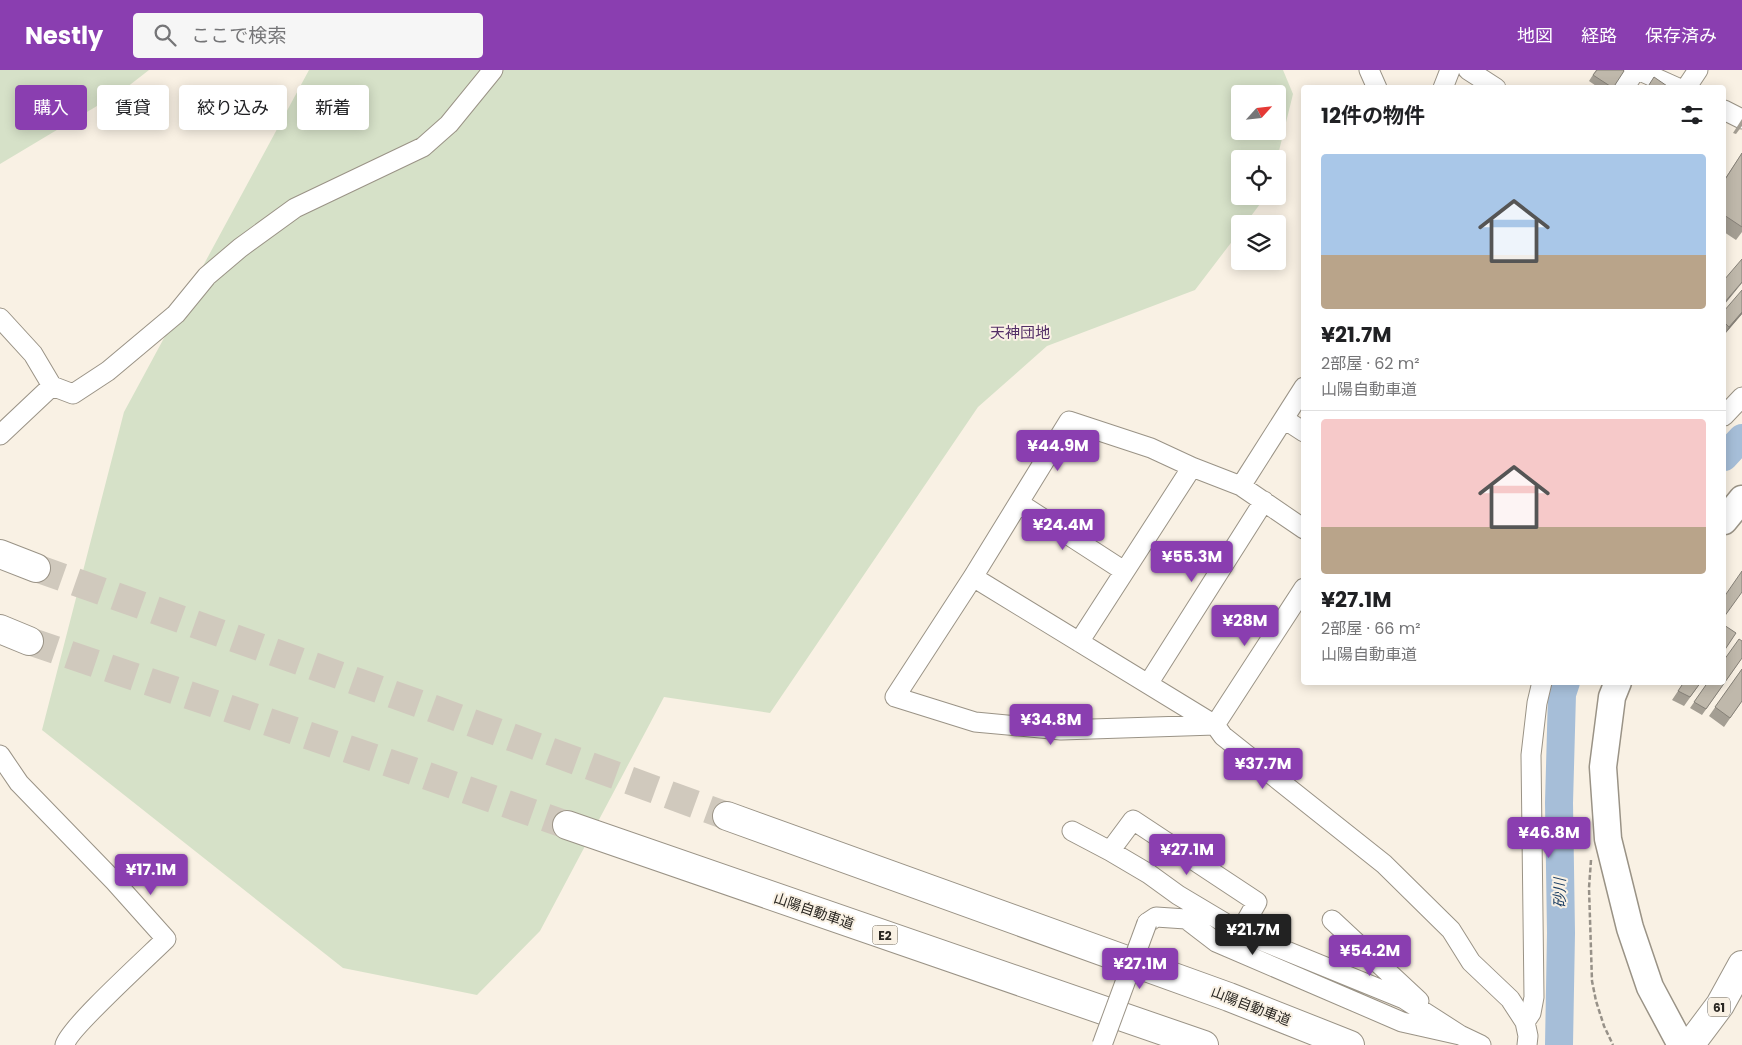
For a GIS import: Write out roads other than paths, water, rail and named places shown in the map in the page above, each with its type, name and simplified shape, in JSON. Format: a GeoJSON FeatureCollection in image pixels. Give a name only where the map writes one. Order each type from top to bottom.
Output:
{"type":"FeatureCollection","features":[{"type":"Feature","properties":{"kind":"main road"},"geometry":{"type":"LineString","coordinates":[[0,554],[36,568]]}},
{"type":"Feature","properties":{"kind":"main road"},"geometry":{"type":"LineString","coordinates":[[0,630],[29,641]]}},
{"type":"Feature","properties":{"kind":"main road","name":"山陽自動車道"},"geometry":{"type":"LineString","coordinates":[[727,816],[1229,997],[1350,1045]]}},
{"type":"Feature","properties":{"kind":"main road","name":"山陽自動車道"},"geometry":{"type":"LineString","coordinates":[[567,825],[1204,1045]]}},
{"type":"Feature","properties":{"kind":"main road","name":"61"},"geometry":{"type":"LineString","coordinates":[[1690,1045],[1720,1005],[1742,965]]}},
{"type":"Feature","properties":{"kind":"street"},"geometry":{"type":"LineString","coordinates":[[0,318],[33,354],[52,386],[73,394],[108,371],[176,314],[207,276],[240,248],[296,208],[423,147],[449,124],[494,70]]}},
{"type":"Feature","properties":{"kind":"street"},"geometry":{"type":"LineString","coordinates":[[1369,70],[1376,85]]}},
{"type":"Feature","properties":{"kind":"street"},"geometry":{"type":"LineString","coordinates":[[1444,85],[1450,70]]}},
{"type":"Feature","properties":{"kind":"street"},"geometry":{"type":"LineString","coordinates":[[1468,70],[1491,85]]}},
{"type":"Feature","properties":{"kind":"street"},"geometry":{"type":"LineString","coordinates":[[1626,85],[1637,70],[1671,85]]}},
{"type":"Feature","properties":{"kind":"street"},"geometry":{"type":"LineString","coordinates":[[1688,85],[1698,70]]}},
{"type":"Feature","properties":{"kind":"street"},"geometry":{"type":"LineString","coordinates":[[1726,111],[1742,119]]}},
{"type":"Feature","properties":{"kind":"street"},"geometry":{"type":"LineString","coordinates":[[0,435],[52,386]]}},
{"type":"Feature","properties":{"kind":"street"},"geometry":{"type":"LineString","coordinates":[[1242,486],[1301,392]]}},
{"type":"Feature","properties":{"kind":"street"},"geometry":{"type":"LineString","coordinates":[[1726,414],[1742,397]]}},
{"type":"Feature","properties":{"kind":"street"},"geometry":{"type":"LineString","coordinates":[[1284,419],[1301,430]]}},
{"type":"Feature","properties":{"kind":"street"},"geometry":{"type":"LineString","coordinates":[[1215,725],[1061,730],[976,722],[895,697],[973,577],[1069,421],[1151,448],[1192,467],[1242,486],[1301,526]]}},
{"type":"Feature","properties":{"kind":"street"},"geometry":{"type":"LineString","coordinates":[[1079,642],[1192,467]]}},
{"type":"Feature","properties":{"kind":"street"},"geometry":{"type":"LineString","coordinates":[[1726,519],[1742,499]]}},
{"type":"Feature","properties":{"kind":"street"},"geometry":{"type":"LineString","coordinates":[[1148,684],[1264,501]]}},
{"type":"Feature","properties":{"kind":"street"},"geometry":{"type":"LineString","coordinates":[[1019,503],[1124,572]]}},
{"type":"Feature","properties":{"kind":"street"},"geometry":{"type":"LineString","coordinates":[[973,577],[1215,725],[1223,736],[1384,864],[1451,930],[1471,962],[1510,999],[1525,1022],[1528,1036],[1527,1045]]}},
{"type":"Feature","properties":{"kind":"street"},"geometry":{"type":"LineString","coordinates":[[1215,725],[1301,593]]}},
{"type":"Feature","properties":{"kind":"street"},"geometry":{"type":"LineString","coordinates":[[1525,1022],[1531,1013],[1534,997],[1530,754],[1541,685]]}},
{"type":"Feature","properties":{"kind":"street"},"geometry":{"type":"LineString","coordinates":[[1617,685],[1612,697],[1603,767],[1608,838],[1630,928],[1650,987],[1681,1045]]}},
{"type":"Feature","properties":{"kind":"street"},"geometry":{"type":"LineString","coordinates":[[0,755],[19,783],[115,882],[166,939],[80,1023],[65,1045]]}},
{"type":"Feature","properties":{"kind":"street"},"geometry":{"type":"LineString","coordinates":[[1110,851],[1133,820],[1257,902],[1240,932]]}},
{"type":"Feature","properties":{"kind":"street"},"geometry":{"type":"LineString","coordinates":[[1072,831],[1149,874],[1178,895],[1240,932],[1404,999],[1460,1035],[1481,1045]]}},
{"type":"Feature","properties":{"kind":"street"},"geometry":{"type":"LineString","coordinates":[[1102,1045],[1147,923],[1156,917],[1186,919],[1216,942],[1402,1022],[1460,1035]]}},
{"type":"Feature","properties":{"kind":"street"},"geometry":{"type":"LineString","coordinates":[[1332,920],[1412,994],[1429,1014]]}},
{"type":"Feature","properties":{"kind":"waterway","name":"砂川"},"geometry":{"type":"LineString","coordinates":[[1726,455],[1742,438]]}},
{"type":"Feature","properties":{"kind":"waterway","name":"砂川"},"geometry":{"type":"LineString","coordinates":[[1559,1045],[1561,933],[1559,803],[1562,694],[1565,685]]}},
{"type":"Feature","properties":{"kind":"tunnel"},"geometry":{"type":"LineString","coordinates":[[36,568],[426,706],[727,816]]}},
{"type":"Feature","properties":{"kind":"tunnel"},"geometry":{"type":"LineString","coordinates":[[29,641],[567,825]]}},
{"type":"Feature","properties":{"kind":"district","name":"天神団地"},"geometry":{"type":"Point","coordinates":[1020,332]}}]}
